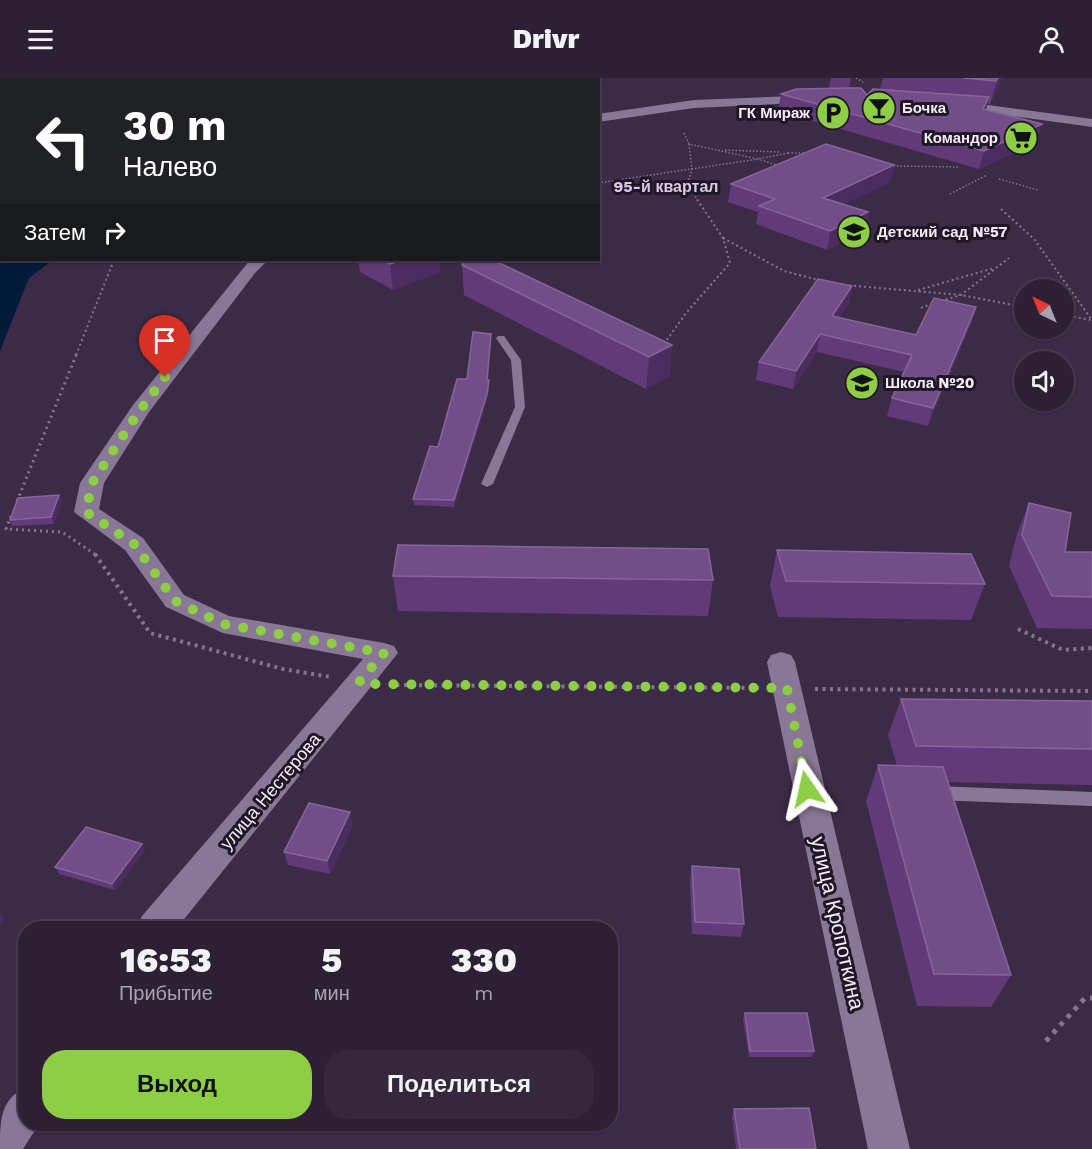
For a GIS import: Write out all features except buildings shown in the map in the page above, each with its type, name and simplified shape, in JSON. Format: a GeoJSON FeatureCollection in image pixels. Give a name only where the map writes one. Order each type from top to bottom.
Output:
{"type":"FeatureCollection","features":[{"type":"Feature","properties":{"kind":"street"},"geometry":{"type":"LineString","coordinates":[[600,118],[694,104],[835,99]]}},
{"type":"Feature","properties":{"kind":"street"},"geometry":{"type":"LineString","coordinates":[[937,103],[1092,123]]}},
{"type":"Feature","properties":{"kind":"street","name":"улица Нестерова"},"geometry":{"type":"LineString","coordinates":[[161,921],[384,653],[223,624],[213,620],[175,601],[134,544],[86,512],[92,483],[140,410],[249,269],[260,261]]}},
{"type":"Feature","properties":{"kind":"street","name":"улица Кропоткина"},"geometry":{"type":"LineString","coordinates":[[784,675],[889,1149]]}},
{"type":"Feature","properties":{"kind":"street"},"geometry":{"type":"LineString","coordinates":[[0,1147],[18,1119]]}},
{"type":"Feature","properties":{"kind":"lane"},"geometry":{"type":"LineString","coordinates":[[487,484],[520,407],[516,360],[501,338]]}},
{"type":"Feature","properties":{"kind":"lane"},"geometry":{"type":"LineString","coordinates":[[925,793],[1092,799]]}},
{"type":"Feature","properties":{"kind":"path"},"geometry":{"type":"LineString","coordinates":[[856,78],[863,82]]}},
{"type":"Feature","properties":{"kind":"path"},"geometry":{"type":"LineString","coordinates":[[659,351],[686,313],[730,263],[723,238],[687,184],[692,170],[684,133]]}},
{"type":"Feature","properties":{"kind":"path"},"geometry":{"type":"LineString","coordinates":[[688,144],[776,165]]}},
{"type":"Feature","properties":{"kind":"path"},"geometry":{"type":"LineString","coordinates":[[715,150],[807,153]]}},
{"type":"Feature","properties":{"kind":"path"},"geometry":{"type":"LineString","coordinates":[[600,183],[788,153]]}},
{"type":"Feature","properties":{"kind":"path"},"geometry":{"type":"LineString","coordinates":[[880,165],[960,167]]}},
{"type":"Feature","properties":{"kind":"path"},"geometry":{"type":"LineString","coordinates":[[950,194],[987,175]]}},
{"type":"Feature","properties":{"kind":"path"},"geometry":{"type":"LineString","coordinates":[[999,179],[1038,190]]}},
{"type":"Feature","properties":{"kind":"path"},"geometry":{"type":"LineString","coordinates":[[1002,209],[1034,239],[1092,320]]}},
{"type":"Feature","properties":{"kind":"path"},"geometry":{"type":"LineString","coordinates":[[723,238],[784,271],[825,282]]}},
{"type":"Feature","properties":{"kind":"path"},"geometry":{"type":"LineString","coordinates":[[921,308],[961,295],[1009,258]]}},
{"type":"Feature","properties":{"kind":"path"},"geometry":{"type":"LineString","coordinates":[[114,261],[6,529],[62,532],[94,552],[150,633],[283,669],[359,682],[784,675],[1092,691]]}},
{"type":"Feature","properties":{"kind":"path"},"geometry":{"type":"LineString","coordinates":[[915,291],[997,267]]}},
{"type":"Feature","properties":{"kind":"path"},"geometry":{"type":"LineString","coordinates":[[844,285],[961,295],[1014,305]]}},
{"type":"Feature","properties":{"kind":"path"},"geometry":{"type":"LineString","coordinates":[[1074,317],[1092,320]]}},
{"type":"Feature","properties":{"kind":"path"},"geometry":{"type":"LineString","coordinates":[[1018,629],[1063,650],[1092,648]]}},
{"type":"Feature","properties":{"kind":"path"},"geometry":{"type":"LineString","coordinates":[[1046,1041],[1084,998],[1092,998]]}},
{"type":"Feature","properties":{"kind":"water"},"geometry":{"type":"Polygon","coordinates":[[[0,261],[52,261],[29,278],[0,351],[0,261]]]}},
{"type":"Feature","properties":{"kind":"place","name":"Бочка"},"geometry":{"type":"Point","coordinates":[879,108]}},
{"type":"Feature","properties":{"kind":"place","name":"ГК Мираж"},"geometry":{"type":"Point","coordinates":[833,113]}},
{"type":"Feature","properties":{"kind":"place","name":"Командор"},"geometry":{"type":"Point","coordinates":[1021,138]}},
{"type":"Feature","properties":{"kind":"place","name":"Детский сад №57"},"geometry":{"type":"Point","coordinates":[854,232]}},
{"type":"Feature","properties":{"kind":"place","name":"Школа №20"},"geometry":{"type":"Point","coordinates":[862,383]}},
{"type":"Feature","properties":{"kind":"district","name":"95-й квартал"},"geometry":{"type":"Point","coordinates":[666,186]}},
{"type":"Feature","properties":{"kind":"route"},"geometry":{"type":"LineString","coordinates":[[165,377],[140,410],[92,483],[86,512],[134,544],[175,601],[223,624],[384,653],[359,682],[370,684],[787,688],[807,789]]}}]}
